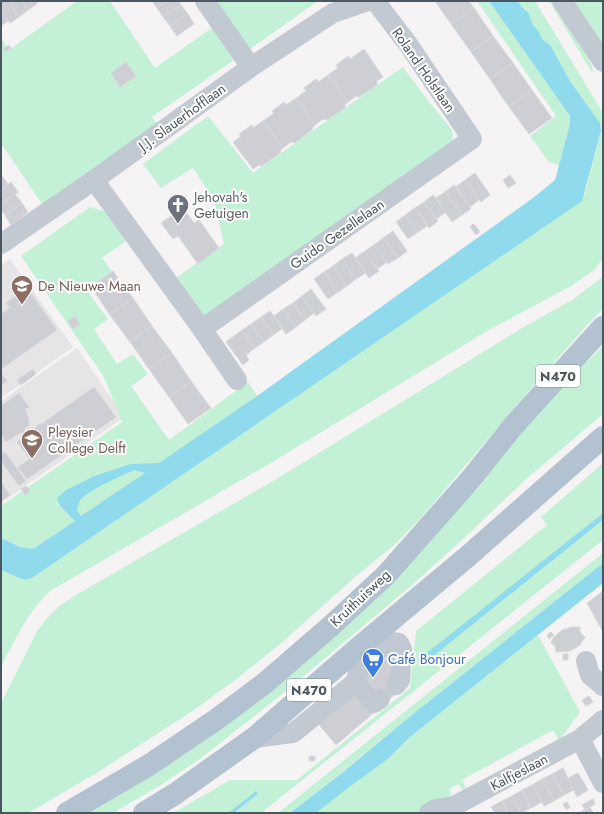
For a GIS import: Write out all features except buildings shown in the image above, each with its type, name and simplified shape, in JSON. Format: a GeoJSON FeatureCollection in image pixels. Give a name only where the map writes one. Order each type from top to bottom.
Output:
{"type":"FeatureCollection","features":[{"type":"Feature","properties":{"kind":"main road","name":"Kruithuisweg"},"geometry":{"type":"LineString","coordinates":[[67,813],[149,765],[217,719],[265,683],[332,625],[386,575],[470,480],[514,426],[603,327]]}},
{"type":"Feature","properties":{"kind":"main road","name":"N470"},"geometry":{"type":"LineString","coordinates":[[144,813],[175,794],[357,665],[467,557],[603,438]]}},
{"type":"Feature","properties":{"kind":"street"},"geometry":{"type":"LineString","coordinates":[[205,1],[251,67]]}},
{"type":"Feature","properties":{"kind":"street","name":"J.J. Slauerhofflaan"},"geometry":{"type":"LineString","coordinates":[[1,244],[94,180],[251,67],[333,13],[368,1]]}},
{"type":"Feature","properties":{"kind":"street","name":"Roland Holstlaan"},"geometry":{"type":"LineString","coordinates":[[375,1],[408,44],[472,140]]}},
{"type":"Feature","properties":{"kind":"street"},"geometry":{"type":"LineString","coordinates":[[562,1],[603,62]]}},
{"type":"Feature","properties":{"kind":"street","name":"Guido Gezellelaan"},"geometry":{"type":"LineString","coordinates":[[202,329],[472,140]]}},
{"type":"Feature","properties":{"kind":"street"},"geometry":{"type":"LineString","coordinates":[[94,180],[237,380]]}},
{"type":"Feature","properties":{"kind":"street"},"geometry":{"type":"LineString","coordinates":[[254,738],[293,734],[357,665],[385,644],[390,642],[398,643],[402,649],[400,680],[396,685]]}},
{"type":"Feature","properties":{"kind":"street"},"geometry":{"type":"LineString","coordinates":[[586,661],[590,675],[603,686]]}},
{"type":"Feature","properties":{"kind":"street"},"geometry":{"type":"LineString","coordinates":[[357,665],[374,703],[380,700]]}},
{"type":"Feature","properties":{"kind":"street","name":"Kalfjeslaan"},"geometry":{"type":"LineString","coordinates":[[429,813],[436,809],[456,810],[580,739],[603,720]]}},
{"type":"Feature","properties":{"kind":"street"},"geometry":{"type":"LineString","coordinates":[[580,739],[603,782]]}},
{"type":"Feature","properties":{"kind":"shaded area","name":"De Nieuwe Maan"},"geometry":{"type":"Polygon","coordinates":[[[10,259],[73,347],[1,398],[1,265],[10,259]]]}},
{"type":"Feature","properties":{"kind":"shaded area","name":"Pleysier College Delft"},"geometry":{"type":"Polygon","coordinates":[[[77,348],[124,417],[1,503],[1,401],[77,348]]]}},
{"type":"Feature","properties":{"kind":"green space"},"geometry":{"type":"Polygon","coordinates":[[[77,1],[110,1],[155,68],[216,25],[238,57],[152,117],[159,126],[44,207],[1,143],[1,38],[9,50],[77,1]]]}},
{"type":"Feature","properties":{"kind":"green space"},"geometry":{"type":"Polygon","coordinates":[[[216,1],[318,1],[250,49],[216,1]]]}},
{"type":"Feature","properties":{"kind":"green space"},"geometry":{"type":"Polygon","coordinates":[[[477,1],[489,1],[570,116],[570,124],[559,165],[549,162],[530,136],[556,116],[477,1]]]}},
{"type":"Feature","properties":{"kind":"green space"},"geometry":{"type":"Polygon","coordinates":[[[518,1],[535,1],[603,113],[603,259],[594,270],[571,286],[487,331],[269,464],[50,591],[28,617],[1,667],[1,570],[24,580],[32,578],[370,346],[585,193],[601,131],[600,123],[570,81],[551,46],[542,39],[539,32],[533,25],[526,9],[521,6],[518,1]]]}},
{"type":"Feature","properties":{"kind":"green space"},"geometry":{"type":"Polygon","coordinates":[[[549,1],[554,1],[563,15],[583,48],[593,71],[591,71],[549,1]]]}},
{"type":"Feature","properties":{"kind":"green space"},"geometry":{"type":"Polygon","coordinates":[[[571,1],[603,1],[603,48],[571,1]]]}},
{"type":"Feature","properties":{"kind":"green space"},"geometry":{"type":"Polygon","coordinates":[[[403,67],[452,130],[453,142],[209,316],[204,315],[177,277],[224,244],[214,200],[193,168],[161,188],[143,164],[208,116],[253,173],[403,67]]]}},
{"type":"Feature","properties":{"kind":"green space"},"geometry":{"type":"Polygon","coordinates":[[[90,207],[104,211],[126,241],[102,258],[113,273],[88,292],[108,319],[94,329],[117,364],[133,354],[148,374],[131,386],[169,440],[248,382],[257,396],[159,464],[130,464],[94,476],[66,490],[58,498],[60,506],[75,521],[33,549],[20,547],[1,538],[1,506],[122,422],[104,377],[21,256],[90,207]]]}},
{"type":"Feature","properties":{"kind":"green space"},"geometry":{"type":"Polygon","coordinates":[[[603,276],[603,309],[516,406],[419,520],[393,546],[355,577],[279,645],[194,710],[95,774],[28,813],[1,813],[1,703],[37,631],[58,607],[76,595],[273,481],[527,325],[572,300],[603,276]]]}},
{"type":"Feature","properties":{"kind":"green space"},"geometry":{"type":"Polygon","coordinates":[[[603,346],[603,414],[525,480],[412,585],[286,691],[201,758],[159,786],[113,813],[74,813],[182,749],[455,506],[477,490],[525,423],[603,346]]]}},
{"type":"Feature","properties":{"kind":"green space"},"geometry":{"type":"Polygon","coordinates":[[[603,463],[603,513],[428,653],[431,658],[603,520],[603,540],[261,813],[234,813],[258,794],[256,791],[228,813],[173,813],[230,780],[297,780],[410,688],[416,631],[547,525],[541,517],[603,463]]]}},
{"type":"Feature","properties":{"kind":"green space"},"geometry":{"type":"Polygon","coordinates":[[[135,470],[146,472],[82,517],[77,510],[80,501],[84,497],[105,484],[135,470]]]}},
{"type":"Feature","properties":{"kind":"green space"},"geometry":{"type":"Polygon","coordinates":[[[603,553],[603,563],[342,772],[290,813],[278,813],[603,553]]]}},
{"type":"Feature","properties":{"kind":"green space"},"geometry":{"type":"Polygon","coordinates":[[[538,635],[580,712],[559,741],[553,730],[462,780],[466,788],[462,790],[459,784],[449,789],[452,796],[420,813],[316,813],[388,759],[410,737],[538,635]]]}},
{"type":"Feature","properties":{"kind":"water"},"geometry":{"type":"Polygon","coordinates":[[[489,1],[518,1],[528,12],[533,25],[539,32],[542,39],[551,46],[570,81],[600,123],[601,131],[582,201],[32,578],[24,580],[1,570],[1,538],[20,547],[33,549],[75,521],[60,506],[57,498],[66,490],[94,476],[130,464],[159,463],[257,396],[533,198],[555,180],[570,124],[570,116],[489,1]],[[135,470],[97,488],[80,501],[77,510],[81,516],[145,473],[135,470]]]}},
{"type":"Feature","properties":{"kind":"water"},"geometry":{"type":"Polygon","coordinates":[[[603,513],[603,520],[431,658],[427,653],[603,513]]]}},
{"type":"Feature","properties":{"kind":"water"},"geometry":{"type":"Polygon","coordinates":[[[603,563],[603,583],[410,737],[388,759],[316,813],[290,813],[343,772],[413,714],[603,563]]]}},
{"type":"Feature","properties":{"kind":"water"},"geometry":{"type":"Polygon","coordinates":[[[256,791],[258,794],[234,813],[228,813],[256,791]]]}},
{"type":"Feature","properties":{"kind":"place","name":"Jehovah's Getuigen"},"geometry":{"type":"Point","coordinates":[178,224]}},
{"type":"Feature","properties":{"kind":"place","name":"De Nieuwe Maan"},"geometry":{"type":"Point","coordinates":[22,306]}},
{"type":"Feature","properties":{"kind":"place","name":"Pleysier College Delft"},"geometry":{"type":"Point","coordinates":[32,460]}},
{"type":"Feature","properties":{"kind":"place","name":"Café Bonjour"},"geometry":{"type":"Point","coordinates":[373,678]}}]}
